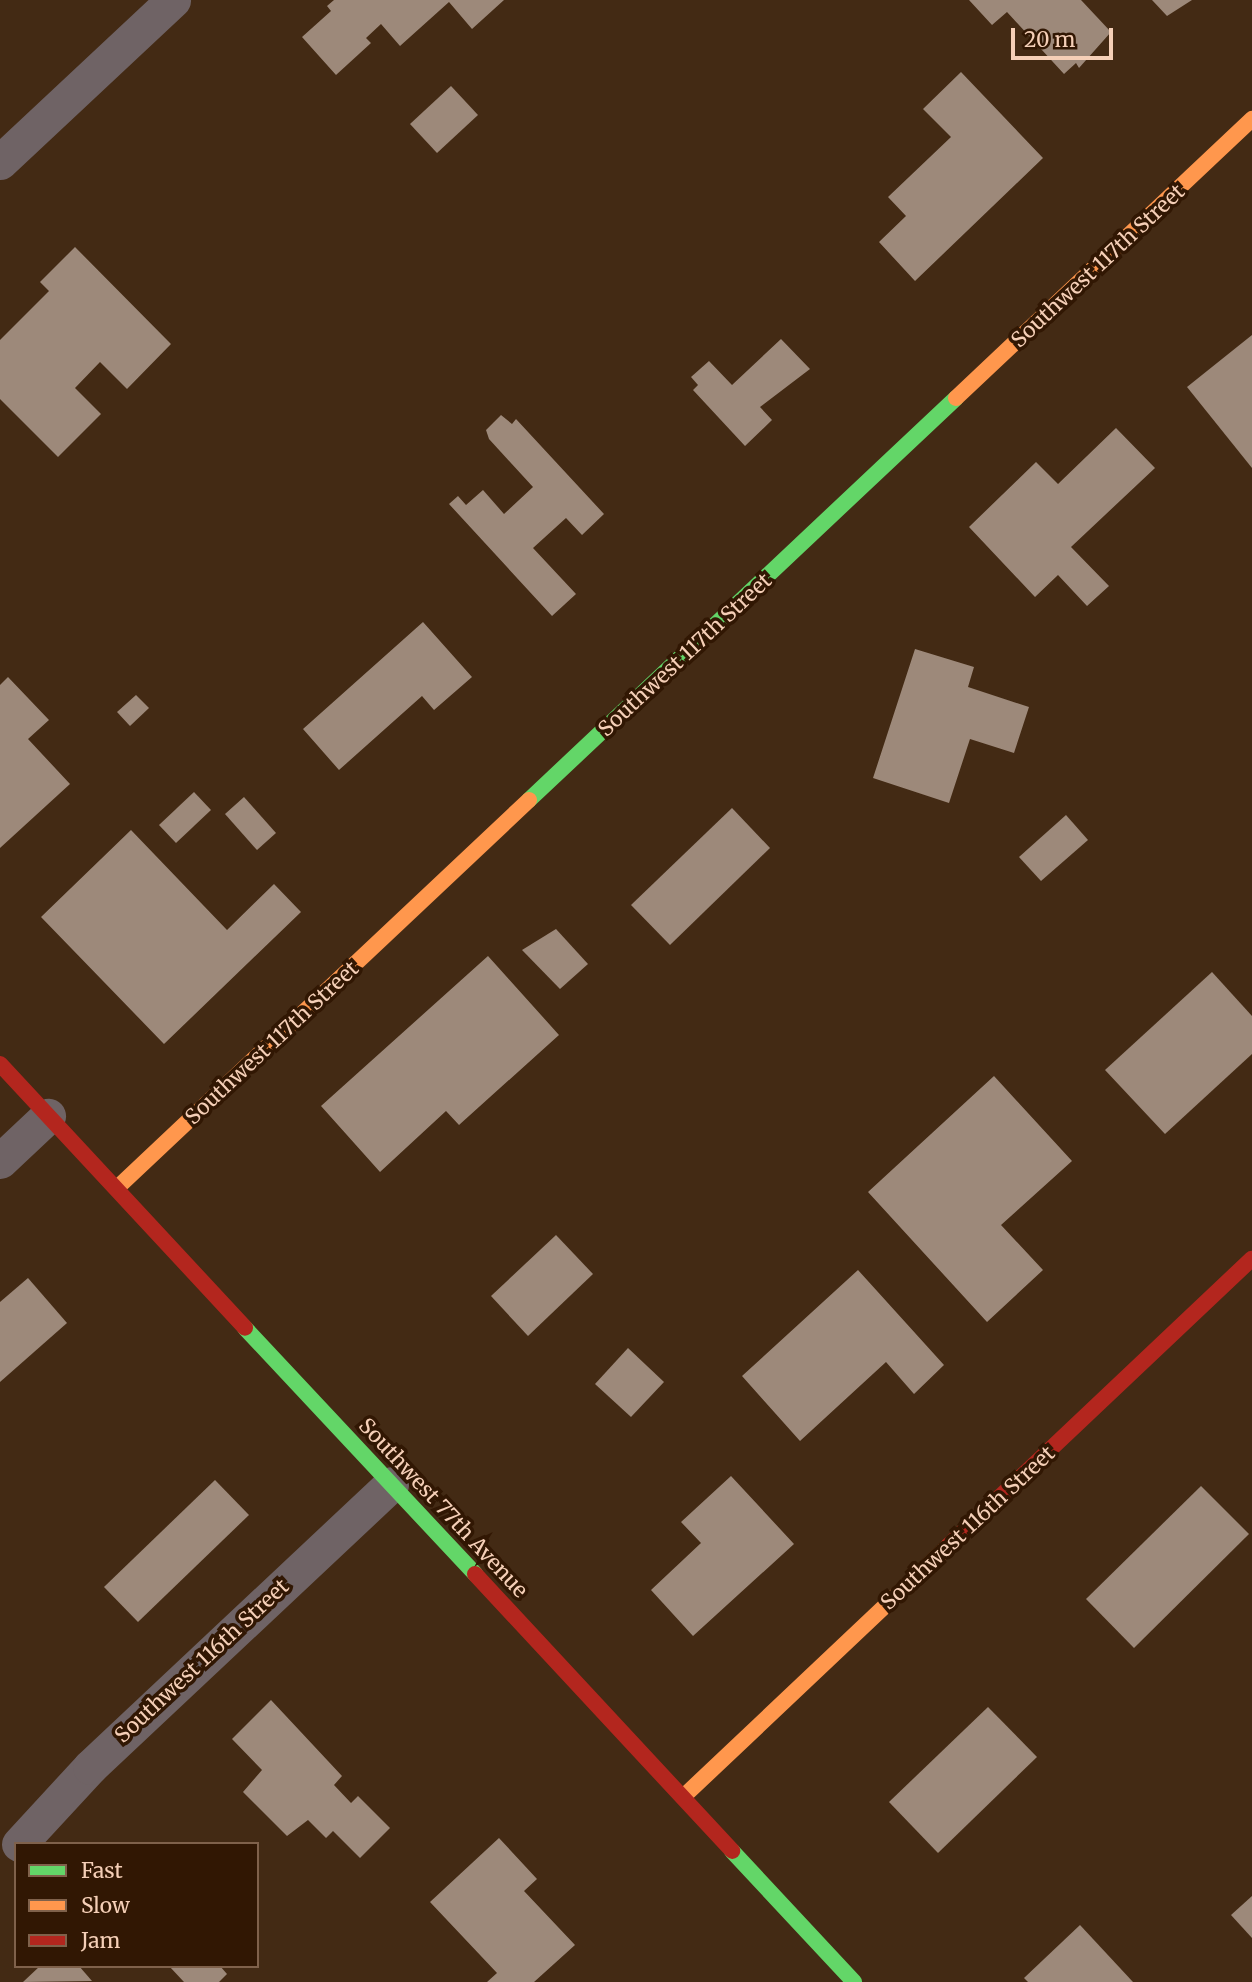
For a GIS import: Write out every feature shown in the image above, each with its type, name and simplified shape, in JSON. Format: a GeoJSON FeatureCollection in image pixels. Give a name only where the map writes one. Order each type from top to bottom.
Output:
{"type":"FeatureCollection","features":[{"type":"Feature","properties":{"kind":"street"},"geometry":{"type":"LineString","coordinates":[[0,162],[173,0]]}},
{"type":"Feature","properties":{"kind":"street","name":"Southwest 117th Street"},"geometry":{"type":"LineString","coordinates":[[117,1188],[1252,120]]}},
{"type":"Feature","properties":{"kind":"street","name":"Southwest 77th Avenue"},"geometry":{"type":"LineString","coordinates":[[0,1064],[854,1982]]}},
{"type":"Feature","properties":{"kind":"street"},"geometry":{"type":"LineString","coordinates":[[0,1161],[48,1116]]}},
{"type":"Feature","properties":{"kind":"street","name":"Southwest 116th Street"},"geometry":{"type":"LineString","coordinates":[[683,1797],[1252,1259]]}},
{"type":"Feature","properties":{"kind":"street","name":"Southwest 116th Street"},"geometry":{"type":"LineString","coordinates":[[21,1842],[90,1767],[391,1484]]}},
{"type":"Feature","properties":{"kind":"street","name":"Southwest 116th Street"},"geometry":{"type":"LineString","coordinates":[[0,1862],[14,1849]]}},
{"type":"Feature","properties":{"kind":"building"},"geometry":{"type":"Polygon","coordinates":[[[334,0],[504,0],[472,29],[449,2],[400,46],[381,24],[366,38],[371,43],[336,75],[302,37],[331,11],[327,6],[334,0]]]}},
{"type":"Feature","properties":{"kind":"building"},"geometry":{"type":"Polygon","coordinates":[[[969,0],[1081,0],[1111,32],[1079,68],[1076,63],[1064,74],[1007,12],[992,25],[969,0]]]}},
{"type":"Feature","properties":{"kind":"building"},"geometry":{"type":"Polygon","coordinates":[[[1152,0],[1192,0],[1167,16],[1152,0]]]}},
{"type":"Feature","properties":{"kind":"building"},"geometry":{"type":"Polygon","coordinates":[[[961,72],[1043,158],[915,281],[879,242],[906,216],[888,197],[951,137],[923,109],[961,72]]]}},
{"type":"Feature","properties":{"kind":"building"},"geometry":{"type":"Polygon","coordinates":[[[451,86],[478,115],[437,153],[410,124],[451,86]]]}},
{"type":"Feature","properties":{"kind":"building"},"geometry":{"type":"Polygon","coordinates":[[[75,247],[171,344],[127,389],[100,362],[75,388],[101,414],[58,457],[0,399],[0,340],[49,291],[40,282],[75,247]]]}},
{"type":"Feature","properties":{"kind":"building"},"geometry":{"type":"Polygon","coordinates":[[[1252,335],[1252,468],[1187,387],[1252,335]]]}},
{"type":"Feature","properties":{"kind":"building"},"geometry":{"type":"Polygon","coordinates":[[[781,339],[810,369],[760,407],[772,420],[745,446],[693,390],[698,385],[691,377],[709,361],[732,385],[781,339]]]}},
{"type":"Feature","properties":{"kind":"building"},"geometry":{"type":"Polygon","coordinates":[[[501,415],[512,424],[516,419],[604,514],[582,535],[566,518],[533,548],[576,594],[552,616],[449,504],[458,496],[466,505],[483,490],[504,514],[533,487],[489,439],[486,430],[501,415]]]}},
{"type":"Feature","properties":{"kind":"building"},"geometry":{"type":"Polygon","coordinates":[[[1116,428],[1155,468],[1071,547],[1109,586],[1087,606],[1058,575],[1035,597],[969,527],[1036,462],[1058,484],[1116,428]]]}},
{"type":"Feature","properties":{"kind":"building"},"geometry":{"type":"Polygon","coordinates":[[[423,622],[472,677],[434,710],[422,696],[339,770],[303,729],[423,622]]]}},
{"type":"Feature","properties":{"kind":"building"},"geometry":{"type":"Polygon","coordinates":[[[915,649],[974,667],[968,687],[1029,707],[1014,753],[970,739],[949,803],[873,778],[915,649]]]}},
{"type":"Feature","properties":{"kind":"building"},"geometry":{"type":"Polygon","coordinates":[[[8,677],[49,720],[28,739],[70,784],[0,848],[0,685],[8,677]]]}},
{"type":"Feature","properties":{"kind":"building"},"geometry":{"type":"Polygon","coordinates":[[[136,695],[149,708],[130,726],[117,712],[136,695]]]}},
{"type":"Feature","properties":{"kind":"building"},"geometry":{"type":"Polygon","coordinates":[[[194,792],[211,810],[176,843],[159,825],[194,792]]]}},
{"type":"Feature","properties":{"kind":"building"},"geometry":{"type":"Polygon","coordinates":[[[244,797],[276,833],[257,850],[225,814],[244,797]]]}},
{"type":"Feature","properties":{"kind":"building"},"geometry":{"type":"Polygon","coordinates":[[[732,808],[770,848],[670,945],[631,905],[732,808]]]}},
{"type":"Feature","properties":{"kind":"building"},"geometry":{"type":"Polygon","coordinates":[[[1066,815],[1088,840],[1041,881],[1019,857],[1066,815]]]}},
{"type":"Feature","properties":{"kind":"building"},"geometry":{"type":"Polygon","coordinates":[[[131,830],[227,930],[274,884],[301,912],[164,1044],[41,917],[131,830]]]}},
{"type":"Feature","properties":{"kind":"building"},"geometry":{"type":"Polygon","coordinates":[[[556,929],[588,964],[560,989],[522,950],[556,929]]]}},
{"type":"Feature","properties":{"kind":"building"},"geometry":{"type":"Polygon","coordinates":[[[488,956],[559,1035],[459,1125],[446,1111],[380,1172],[321,1106],[488,956]]]}},
{"type":"Feature","properties":{"kind":"building"},"geometry":{"type":"Polygon","coordinates":[[[1212,972],[1252,1016],[1252,1054],[1165,1134],[1105,1070],[1212,972]]]}},
{"type":"Feature","properties":{"kind":"building"},"geometry":{"type":"Polygon","coordinates":[[[994,1076],[1072,1161],[1001,1225],[1043,1270],[987,1322],[868,1192],[994,1076]]]}},
{"type":"Feature","properties":{"kind":"building"},"geometry":{"type":"Polygon","coordinates":[[[556,1235],[593,1274],[528,1336],[491,1296],[556,1235]]]}},
{"type":"Feature","properties":{"kind":"building"},"geometry":{"type":"Polygon","coordinates":[[[858,1270],[944,1365],[914,1394],[886,1362],[800,1441],[742,1376],[858,1270]]]}},
{"type":"Feature","properties":{"kind":"building"},"geometry":{"type":"Polygon","coordinates":[[[28,1278],[67,1323],[0,1382],[0,1302],[28,1278]]]}},
{"type":"Feature","properties":{"kind":"building"},"geometry":{"type":"Polygon","coordinates":[[[628,1348],[664,1382],[631,1417],[595,1384],[628,1348]]]}},
{"type":"Feature","properties":{"kind":"building"},"geometry":{"type":"Polygon","coordinates":[[[731,1476],[794,1544],[693,1636],[651,1590],[701,1543],[681,1522],[731,1476]]]}},
{"type":"Feature","properties":{"kind":"building"},"geometry":{"type":"Polygon","coordinates":[[[215,1480],[249,1515],[138,1622],[104,1587],[215,1480]]]}},
{"type":"Feature","properties":{"kind":"building"},"geometry":{"type":"Polygon","coordinates":[[[1201,1486],[1249,1534],[1134,1648],[1086,1599],[1201,1486]]]}},
{"type":"Feature","properties":{"kind":"building"},"geometry":{"type":"Polygon","coordinates":[[[271,1700],[342,1776],[334,1785],[351,1803],[358,1796],[390,1828],[360,1858],[333,1831],[326,1838],[308,1820],[287,1836],[243,1792],[262,1770],[232,1739],[271,1700]]]}},
{"type":"Feature","properties":{"kind":"building"},"geometry":{"type":"Polygon","coordinates":[[[988,1707],[1037,1757],[938,1853],[889,1802],[988,1707]]]}},
{"type":"Feature","properties":{"kind":"building"},"geometry":{"type":"Polygon","coordinates":[[[499,1838],[537,1879],[524,1891],[575,1945],[534,1982],[487,1982],[497,1973],[430,1902],[499,1838]]]}},
{"type":"Feature","properties":{"kind":"building"},"geometry":{"type":"Polygon","coordinates":[[[1252,1896],[1252,1938],[1231,1915],[1252,1896]]]}},
{"type":"Feature","properties":{"kind":"building"},"geometry":{"type":"Polygon","coordinates":[[[1080,1925],[1133,1982],[1028,1982],[1024,1978],[1080,1925]]]}},
{"type":"Feature","properties":{"kind":"building"},"geometry":{"type":"Polygon","coordinates":[[[38,1968],[81,1968],[92,1981],[23,1982],[38,1968]]]}},
{"type":"Feature","properties":{"kind":"building"},"geometry":{"type":"Polygon","coordinates":[[[171,1968],[222,1968],[227,1974],[219,1982],[184,1982],[171,1968]]]}},
{"type":"Feature","properties":{"kind":"traffic: fast"},"geometry":{"type":"LineString","coordinates":[[529,800],[956,398]]}},
{"type":"Feature","properties":{"kind":"traffic: fast"},"geometry":{"type":"LineString","coordinates":[[245,1328],[475,1574]]}},
{"type":"Feature","properties":{"kind":"traffic: fast"},"geometry":{"type":"LineString","coordinates":[[732,1851],[854,1982]]}},
{"type":"Feature","properties":{"kind":"traffic: slow"},"geometry":{"type":"LineString","coordinates":[[956,398],[1252,119]]}},
{"type":"Feature","properties":{"kind":"traffic: slow"},"geometry":{"type":"LineString","coordinates":[[117,1188],[529,800]]}},
{"type":"Feature","properties":{"kind":"traffic: slow"},"geometry":{"type":"LineString","coordinates":[[683,1797],[948,1546]]}},
{"type":"Feature","properties":{"kind":"traffic: jam"},"geometry":{"type":"LineString","coordinates":[[0,1064],[245,1328]]}},
{"type":"Feature","properties":{"kind":"traffic: jam"},"geometry":{"type":"LineString","coordinates":[[948,1546],[1252,1259]]}},
{"type":"Feature","properties":{"kind":"traffic: jam"},"geometry":{"type":"LineString","coordinates":[[475,1574],[732,1851]]}}]}
